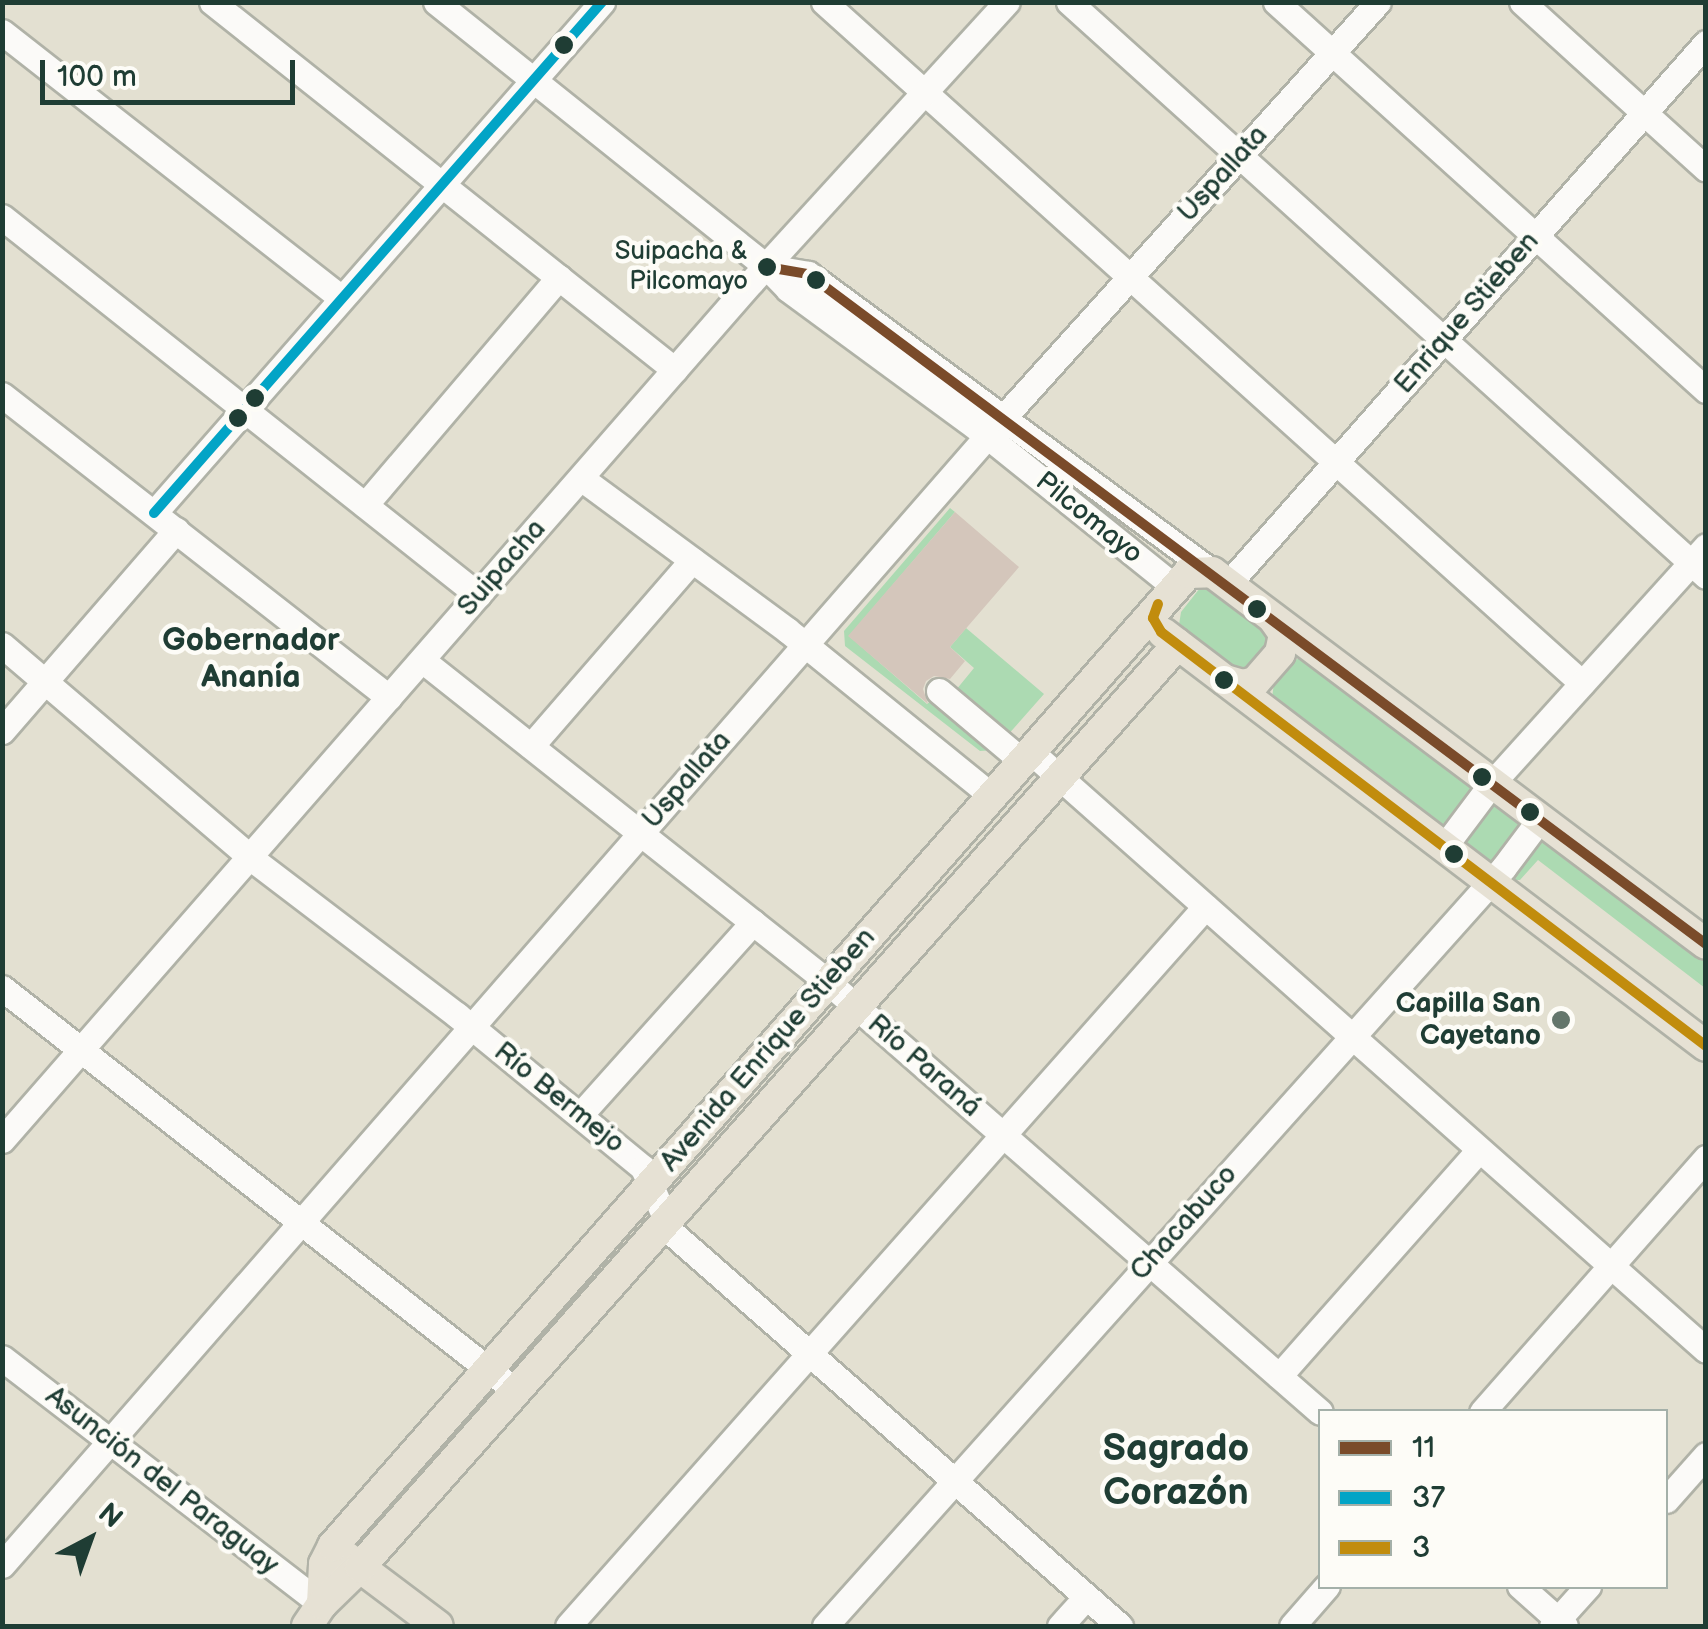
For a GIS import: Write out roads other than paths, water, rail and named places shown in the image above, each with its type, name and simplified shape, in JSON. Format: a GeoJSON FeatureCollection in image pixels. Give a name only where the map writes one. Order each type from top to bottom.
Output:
{"type":"FeatureCollection","features":[{"type":"Feature","properties":{"kind":"main road","name":"Avenida Enrique Stieben"},"geometry":{"type":"LineString","coordinates":[[333,1546],[991,795],[1017,751],[1188,573],[1220,578]]}},
{"type":"Feature","properties":{"kind":"main road"},"geometry":{"type":"LineString","coordinates":[[1220,578],[1706,944]]}},
{"type":"Feature","properties":{"kind":"main road"},"geometry":{"type":"LineString","coordinates":[[1166,595],[1154,622],[1178,644],[1706,1046]]}},
{"type":"Feature","properties":{"kind":"main road"},"geometry":{"type":"LineString","coordinates":[[1225,680],[1242,686],[1256,682],[1280,652],[1284,634],[1272,618]]}},
{"type":"Feature","properties":{"kind":"main road","name":"Avenida Enrique Stieben"},"geometry":{"type":"LineString","coordinates":[[314,1615],[1178,644]]}},
{"type":"Feature","properties":{"kind":"main road"},"geometry":{"type":"LineString","coordinates":[[314,1615],[322,1571],[333,1546],[438,1626]]}},
{"type":"Feature","properties":{"kind":"street"},"geometry":{"type":"LineString","coordinates":[[212,2],[675,370]]}},
{"type":"Feature","properties":{"kind":"street","name":"Pilcomayo"},"geometry":{"type":"LineString","coordinates":[[436,2],[767,267],[808,274],[995,427],[1166,595]]}},
{"type":"Feature","properties":{"kind":"street"},"geometry":{"type":"LineString","coordinates":[[154,512],[602,2]]}},
{"type":"Feature","properties":{"kind":"street"},"geometry":{"type":"LineString","coordinates":[[824,2],[1582,683]]}},
{"type":"Feature","properties":{"kind":"street","name":"Suipacha"},"geometry":{"type":"LineString","coordinates":[[2,1140],[675,370],[1008,2]]}},
{"type":"Feature","properties":{"kind":"street"},"geometry":{"type":"LineString","coordinates":[[1069,2],[1443,340],[1700,562],[1492,783],[1444,847]]}},
{"type":"Feature","properties":{"kind":"street"},"geometry":{"type":"LineString","coordinates":[[1276,2],[1706,390]]}},
{"type":"Feature","properties":{"kind":"street","name":"Uspallata"},"geometry":{"type":"LineString","coordinates":[[2,1565],[995,427],[1378,2]]}},
{"type":"Feature","properties":{"kind":"street"},"geometry":{"type":"LineString","coordinates":[[1522,2],[1706,168]]}},
{"type":"Feature","properties":{"kind":"street"},"geometry":{"type":"LineString","coordinates":[[2,32],[341,298]]}},
{"type":"Feature","properties":{"kind":"street","name":"Enrique Stieben"},"geometry":{"type":"LineString","coordinates":[[1220,578],[1336,462],[1706,43]]}},
{"type":"Feature","properties":{"kind":"street"},"geometry":{"type":"LineString","coordinates":[[2,218],[478,595]]}},
{"type":"Feature","properties":{"kind":"street"},"geometry":{"type":"LineString","coordinates":[[364,505],[559,277]]}},
{"type":"Feature","properties":{"kind":"street"},"geometry":{"type":"LineString","coordinates":[[2,394],[389,697]]}},
{"type":"Feature","properties":{"kind":"street","name":"Pilcomayo"},"geometry":{"type":"LineString","coordinates":[[995,427],[1220,578]]}},
{"type":"Feature","properties":{"kind":"street"},"geometry":{"type":"LineString","coordinates":[[581,478],[806,644],[991,795]]}},
{"type":"Feature","properties":{"kind":"street"},"geometry":{"type":"LineString","coordinates":[[2,731],[176,530]]}},
{"type":"Feature","properties":{"kind":"street"},"geometry":{"type":"LineString","coordinates":[[531,746],[692,560]]}},
{"type":"Feature","properties":{"kind":"street","name":"Río Bermejo"},"geometry":{"type":"LineString","coordinates":[[2,645],[250,856],[472,1027],[644,1168],[665,1223]]}},
{"type":"Feature","properties":{"kind":"street","name":"Río Paraná"},"geometry":{"type":"LineString","coordinates":[[422,660],[828,982],[1318,1410]]}},
{"type":"Feature","properties":{"kind":"street"},"geometry":{"type":"LineString","coordinates":[[939,691],[1017,751],[1060,778],[1706,1350]]}},
{"type":"Feature","properties":{"kind":"street","name":"Chacabuco"},"geometry":{"type":"LineString","coordinates":[[825,1626],[1540,819]]}},
{"type":"Feature","properties":{"kind":"street"},"geometry":{"type":"LineString","coordinates":[[568,1626],[1205,907]]}},
{"type":"Feature","properties":{"kind":"street"},"geometry":{"type":"LineString","coordinates":[[580,1116],[753,922]]}},
{"type":"Feature","properties":{"kind":"street"},"geometry":{"type":"LineString","coordinates":[[2,988],[516,1391]]}},
{"type":"Feature","properties":{"kind":"street"},"geometry":{"type":"LineString","coordinates":[[1279,1376],[1478,1151]]}},
{"type":"Feature","properties":{"kind":"street"},"geometry":{"type":"LineString","coordinates":[[1485,1409],[1706,1158]]}},
{"type":"Feature","properties":{"kind":"street"},"geometry":{"type":"LineString","coordinates":[[665,1223],[1120,1626]]}},
{"type":"Feature","properties":{"kind":"street","name":"Asunción del Paraguay"},"geometry":{"type":"LineString","coordinates":[[2,1358],[110,1441],[314,1615]]}},
{"type":"Feature","properties":{"kind":"street"},"geometry":{"type":"LineString","coordinates":[[1668,1498],[1706,1455]]}},
{"type":"Feature","properties":{"kind":"street"},"geometry":{"type":"LineString","coordinates":[[1292,1626],[1324,1589]]}},
{"type":"Feature","properties":{"kind":"street"},"geometry":{"type":"LineString","coordinates":[[1523,1589],[1558,1624],[1586,1589]]}},
{"type":"Feature","properties":{"kind":"street"},"geometry":{"type":"LineString","coordinates":[[1060,1626],[1086,1596]]}},
{"type":"Feature","properties":{"kind":"place","name":"Suipacha & Pilcomayo"},"geometry":{"type":"Point","coordinates":[767,267]}},
{"type":"Feature","properties":{"kind":"place","name":"Capilla San Cayetano"},"geometry":{"type":"Point","coordinates":[1561,1020]}},
{"type":"Feature","properties":{"kind":"district","name":"Gobernador Ananía"},"geometry":{"type":"Point","coordinates":[251,660]}},
{"type":"Feature","properties":{"kind":"district","name":"Sagrado Corazón"},"geometry":{"type":"Point","coordinates":[1176,1471]}}]}
